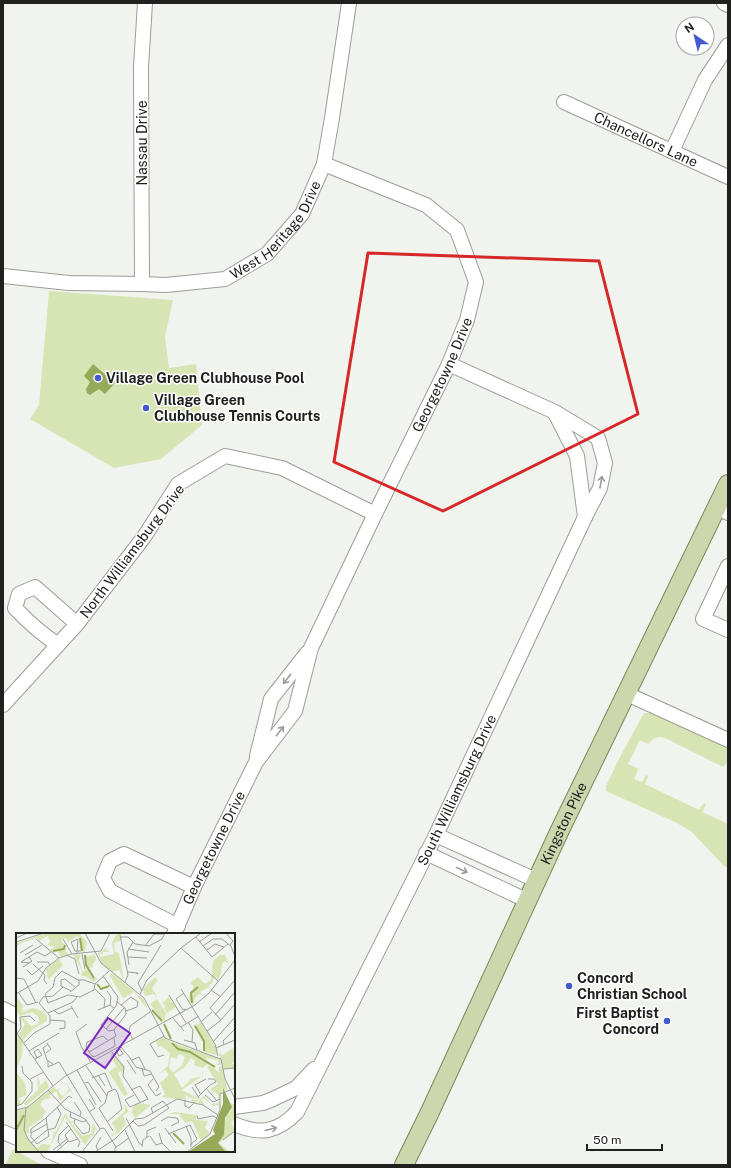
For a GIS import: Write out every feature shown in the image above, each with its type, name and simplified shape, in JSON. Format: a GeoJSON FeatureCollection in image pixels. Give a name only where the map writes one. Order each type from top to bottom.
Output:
{"type":"FeatureCollection","features":[{"type":"Feature","properties":{"kind":"main road","name":"Kingston Pike"},"geometry":{"type":"LineString","coordinates":[[404,1165],[538,881],[559,832],[627,694],[722,511],[728,484]]}},
{"type":"Feature","properties":{"kind":"street","name":"Nassau Drive"},"geometry":{"type":"LineString","coordinates":[[142,284],[141,68],[145,3]]}},
{"type":"Feature","properties":{"kind":"street","name":"West Heritage Drive"},"geometry":{"type":"LineString","coordinates":[[3,276],[69,283],[166,285],[225,279],[267,254],[302,214],[324,164],[349,3]]}},
{"type":"Feature","properties":{"kind":"street"},"geometry":{"type":"LineString","coordinates":[[724,3],[728,5]]}},
{"type":"Feature","properties":{"kind":"street"},"geometry":{"type":"LineString","coordinates":[[672,151],[705,80],[728,45]]}},
{"type":"Feature","properties":{"kind":"street","name":"Chancellors Lane"},"geometry":{"type":"LineString","coordinates":[[564,102],[728,177]]}},
{"type":"Feature","properties":{"kind":"street","name":"Georgetowne Drive"},"geometry":{"type":"LineString","coordinates":[[176,930],[194,887],[256,762],[295,711],[311,648],[449,364],[467,320],[476,282],[457,230],[426,205],[324,164]]}},
{"type":"Feature","properties":{"kind":"street","name":"South Williamsburg Drive"},"geometry":{"type":"LineString","coordinates":[[235,1124],[257,1131],[269,1130],[279,1127],[297,1112],[436,835],[585,516],[600,488],[605,463],[598,438],[555,412],[449,364]]}},
{"type":"Feature","properties":{"kind":"street"},"geometry":{"type":"LineString","coordinates":[[555,412],[577,456],[585,516]]}},
{"type":"Feature","properties":{"kind":"street","name":"North Williamsburg Drive"},"geometry":{"type":"LineString","coordinates":[[3,705],[77,624],[144,537],[178,484],[225,456],[282,468],[375,514]]}},
{"type":"Feature","properties":{"kind":"street"},"geometry":{"type":"LineString","coordinates":[[728,566],[703,619],[728,630]]}},
{"type":"Feature","properties":{"kind":"street"},"geometry":{"type":"LineString","coordinates":[[58,645],[45,636],[15,608],[20,594],[35,587],[77,624]]}},
{"type":"Feature","properties":{"kind":"street","name":"Georgetowne Drive"},"geometry":{"type":"LineString","coordinates":[[256,762],[271,699],[311,648]]}},
{"type":"Feature","properties":{"kind":"street"},"geometry":{"type":"LineString","coordinates":[[627,694],[728,740]]}},
{"type":"Feature","properties":{"kind":"street"},"geometry":{"type":"LineString","coordinates":[[436,835],[538,881]]}},
{"type":"Feature","properties":{"kind":"street"},"geometry":{"type":"LineString","coordinates":[[426,853],[528,901]]}},
{"type":"Feature","properties":{"kind":"street"},"geometry":{"type":"LineString","coordinates":[[176,930],[110,892],[103,878],[105,872],[110,861],[124,854],[194,887]]}},
{"type":"Feature","properties":{"kind":"street"},"geometry":{"type":"LineString","coordinates":[[3,1009],[16,1016]]}},
{"type":"Feature","properties":{"kind":"street","name":"South Williamsburg Drive"},"geometry":{"type":"LineString","coordinates":[[235,1107],[263,1103],[296,1088],[322,1060]]}},
{"type":"Feature","properties":{"kind":"street"},"geometry":{"type":"LineString","coordinates":[[3,1132],[16,1138]]}},
{"type":"Feature","properties":{"kind":"street"},"geometry":{"type":"LineString","coordinates":[[50,1152],[80,1165]]}},
{"type":"Feature","properties":{"kind":"highlighted area"},"geometry":{"type":"Polygon","coordinates":[[[368,253],[599,261],[638,414],[443,511],[334,462],[368,253]]]}},
{"type":"Feature","properties":{"kind":"shaded area"},"geometry":{"type":"Polygon","coordinates":[[[49,291],[173,300],[165,337],[169,368],[196,364],[202,425],[161,459],[114,468],[30,419],[39,405],[49,291]]]}},
{"type":"Feature","properties":{"kind":"shaded area","name":"Village Green Clubhouse Pool"},"geometry":{"type":"Polygon","coordinates":[[[93,364],[115,383],[105,394],[99,389],[90,395],[87,393],[86,389],[90,382],[84,376],[93,364]]]}},
{"type":"Feature","properties":{"kind":"shaded area"},"geometry":{"type":"Polygon","coordinates":[[[644,713],[650,713],[728,747],[727,761],[723,767],[665,738],[657,737],[648,744],[640,740],[628,764],[637,768],[638,770],[634,779],[642,782],[647,775],[648,777],[645,784],[699,810],[705,803],[706,805],[702,812],[728,824],[728,867],[725,867],[692,832],[675,822],[606,791],[606,786],[620,757],[644,713]]]}},
{"type":"Feature","properties":{"kind":"shaded area"},"geometry":{"type":"Polygon","coordinates":[[[13,1149],[42,1165],[5,1165],[13,1149]]]}},
{"type":"Feature","properties":{"kind":"place","name":"Village Green Clubhouse Pool"},"geometry":{"type":"Point","coordinates":[98,378]}},
{"type":"Feature","properties":{"kind":"place","name":"Village Green Clubhouse Tennis Courts"},"geometry":{"type":"Point","coordinates":[146,408]}},
{"type":"Feature","properties":{"kind":"place","name":"Concord Christian School"},"geometry":{"type":"Point","coordinates":[569,986]}},
{"type":"Feature","properties":{"kind":"place","name":"First Baptist Concord"},"geometry":{"type":"Point","coordinates":[667,1021]}}]}
